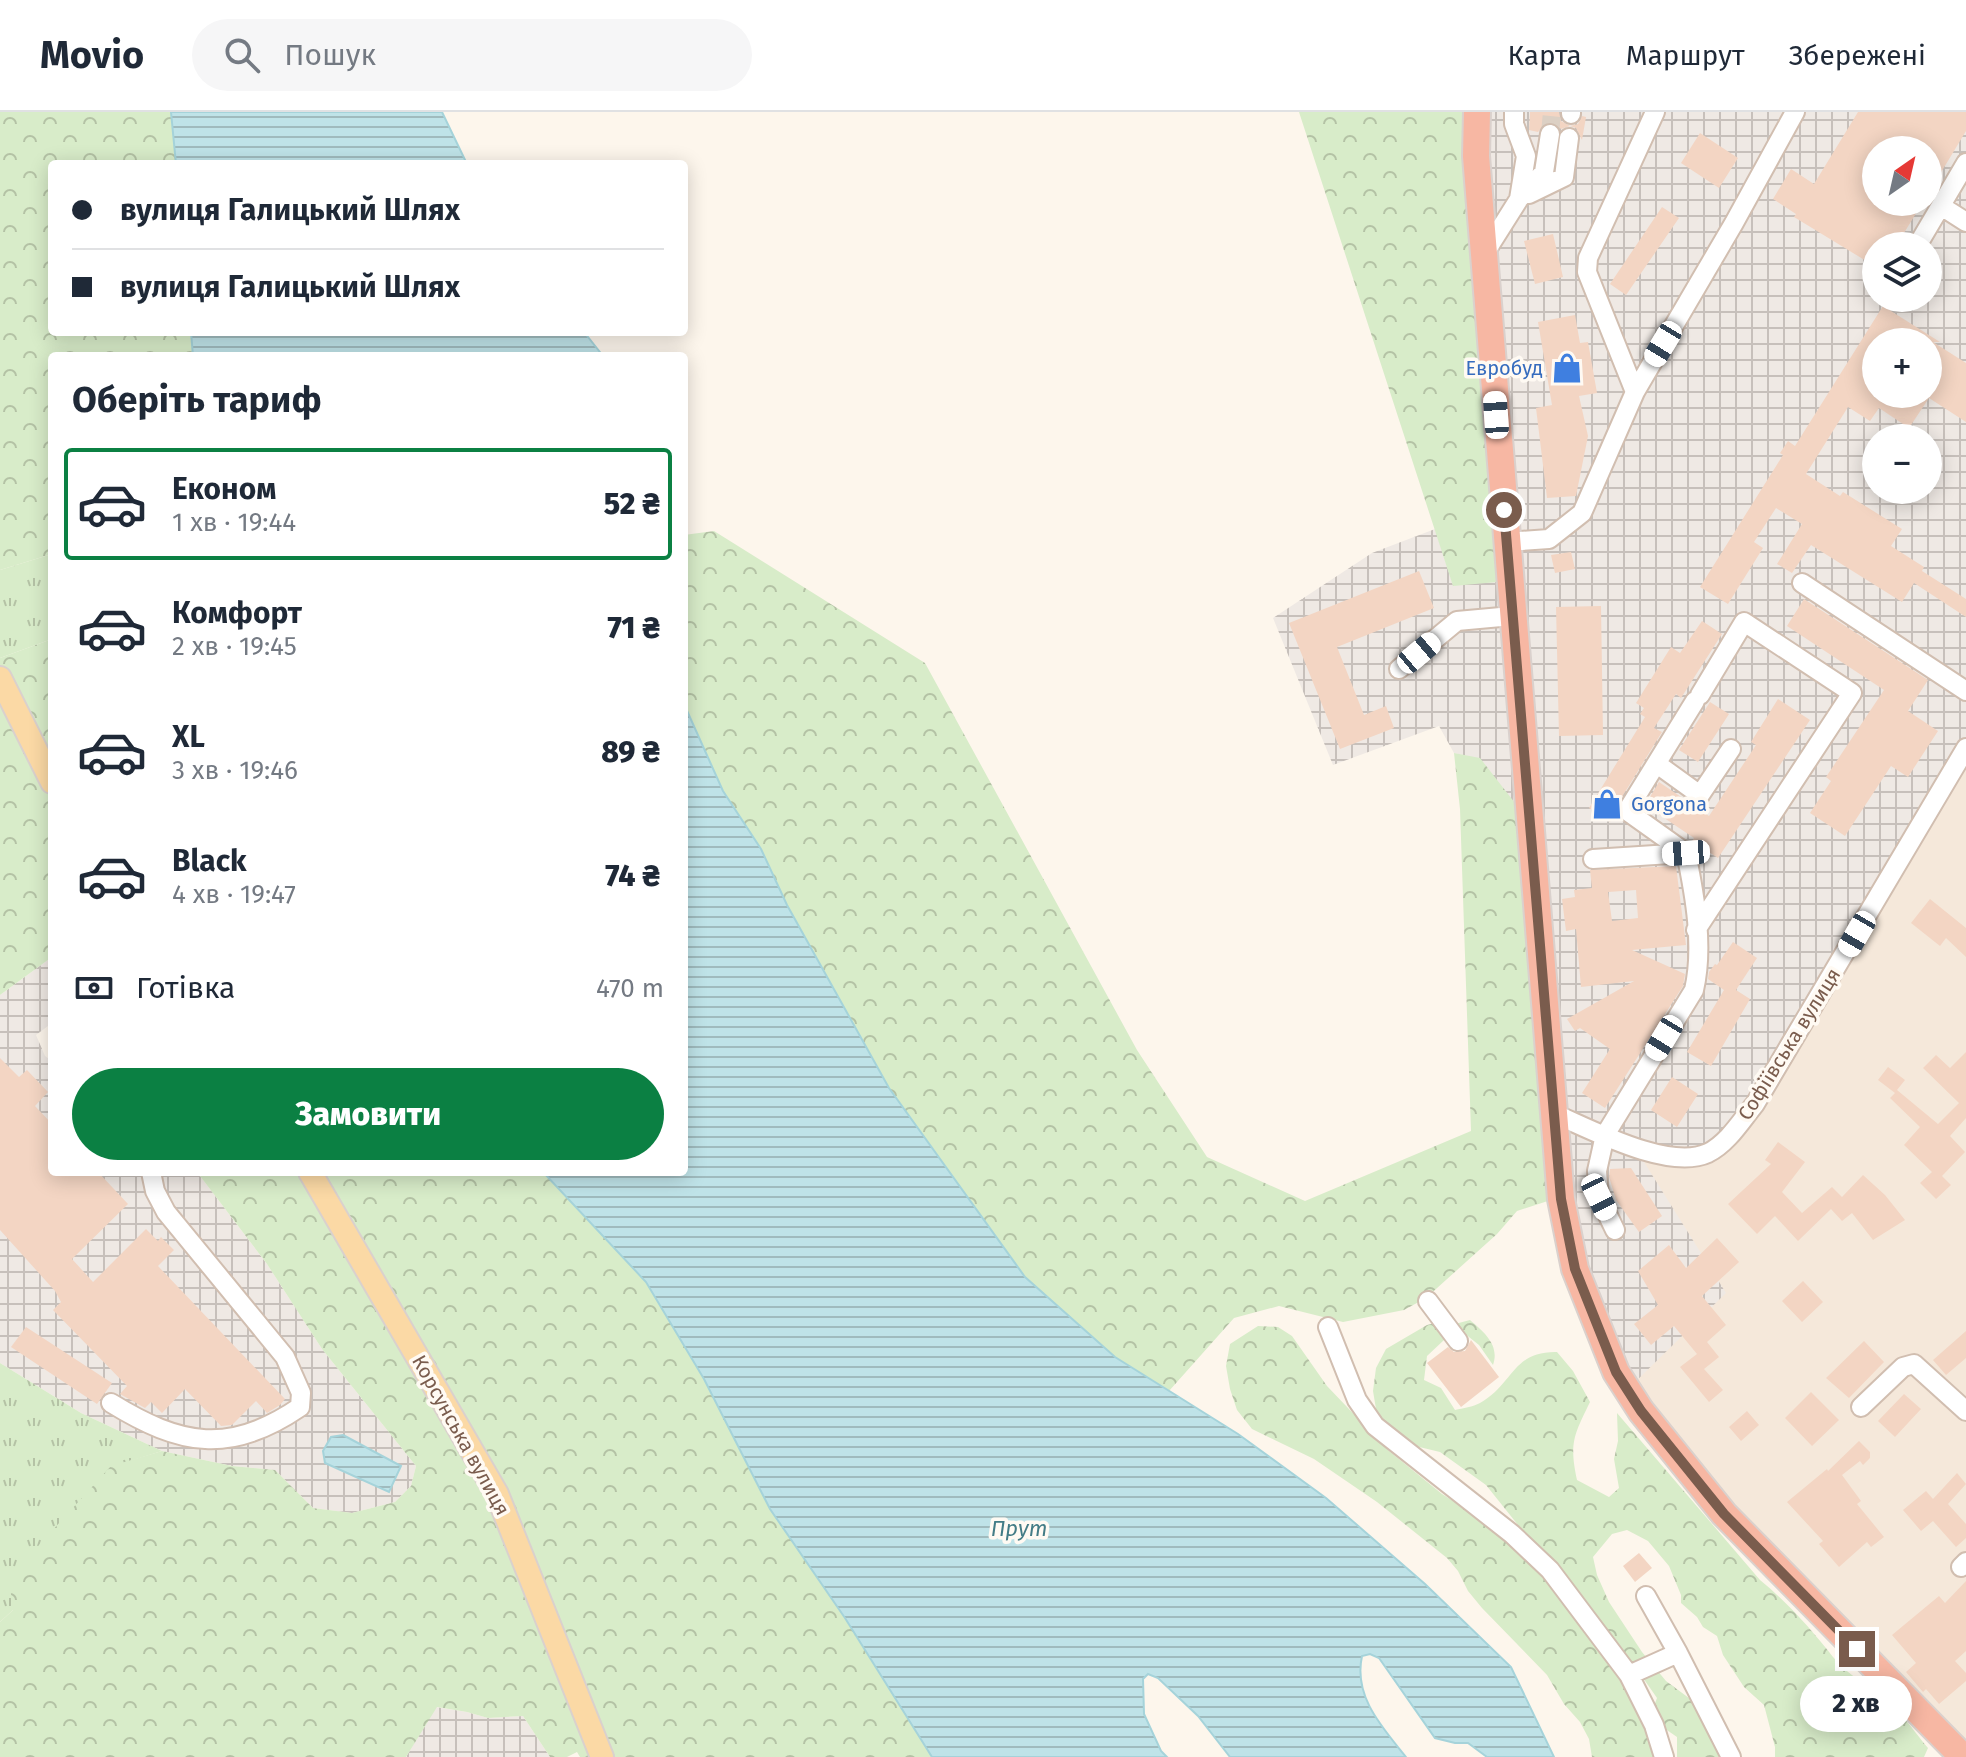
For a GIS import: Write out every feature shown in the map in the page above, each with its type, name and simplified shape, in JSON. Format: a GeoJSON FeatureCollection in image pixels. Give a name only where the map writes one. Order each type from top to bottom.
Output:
{"type":"FeatureCollection","features":[{"type":"Feature","properties":{"kind":"highway"},"geometry":{"type":"LineString","coordinates":[[1477,112],[1476,156],[1483,256],[1561,1199],[1575,1269],[1616,1372],[1724,1514],[1963,1757]]}},
{"type":"Feature","properties":{"kind":"main road"},"geometry":{"type":"LineString","coordinates":[[0,678],[48,774]]}},
{"type":"Feature","properties":{"kind":"main road","name":"Корсунська вулиця"},"geometry":{"type":"LineString","coordinates":[[312,1176],[497,1494],[602,1757]]}},
{"type":"Feature","properties":{"kind":"street"},"geometry":{"type":"LineString","coordinates":[[1514,112],[1514,124],[1526,156],[1519,199]]}},
{"type":"Feature","properties":{"kind":"street"},"geometry":{"type":"LineString","coordinates":[[1635,392],[1587,272],[1588,258],[1655,112]]}},
{"type":"Feature","properties":{"kind":"street"},"geometry":{"type":"LineString","coordinates":[[1506,542],[1549,539],[1582,513],[1635,392],[1795,112]]}},
{"type":"Feature","properties":{"kind":"street"},"geometry":{"type":"LineString","coordinates":[[1483,256],[1519,199],[1544,172],[1550,134]]}},
{"type":"Feature","properties":{"kind":"street"},"geometry":{"type":"LineString","coordinates":[[1519,199],[1564,177],[1569,138]]}},
{"type":"Feature","properties":{"kind":"street"},"geometry":{"type":"LineString","coordinates":[[1942,204],[1966,163]]}},
{"type":"Feature","properties":{"kind":"street"},"geometry":{"type":"LineString","coordinates":[[1942,207],[1966,222]]}},
{"type":"Feature","properties":{"kind":"street"},"geometry":{"type":"LineString","coordinates":[[1802,583],[1966,691]]}},
{"type":"Feature","properties":{"kind":"street"},"geometry":{"type":"LineString","coordinates":[[1399,669],[1457,621],[1512,616]]}},
{"type":"Feature","properties":{"kind":"street"},"geometry":{"type":"LineString","coordinates":[[1615,1230],[1599,1197],[1597,1171],[1605,1135],[1694,990],[1698,973],[1696,931],[1695,896],[1686,853],[1627,811],[1744,622],[1852,693],[1696,931]]}},
{"type":"Feature","properties":{"kind":"street","name":"Софіївська вулиця"},"geometry":{"type":"LineString","coordinates":[[1555,1114],[1666,1156],[1706,1154],[1724,1142],[1755,1104],[1771,1078],[1966,748]]}},
{"type":"Feature","properties":{"kind":"street"},"geometry":{"type":"LineString","coordinates":[[1657,764],[1700,795],[1731,749]]}},
{"type":"Feature","properties":{"kind":"street"},"geometry":{"type":"LineString","coordinates":[[1593,859],[1686,853]]}},
{"type":"Feature","properties":{"kind":"street"},"geometry":{"type":"LineString","coordinates":[[111,1403],[174,1435],[210,1439],[234,1439],[254,1434],[300,1407],[301,1393],[285,1357],[166,1212],[155,1191],[152,1176]]}},
{"type":"Feature","properties":{"kind":"street"},"geometry":{"type":"LineString","coordinates":[[1428,1301],[1458,1341]]}},
{"type":"Feature","properties":{"kind":"street"},"geometry":{"type":"LineString","coordinates":[[1328,1327],[1357,1400],[1375,1426],[1512,1534],[1550,1570],[1629,1675],[1654,1725],[1664,1757]]}},
{"type":"Feature","properties":{"kind":"street"},"geometry":{"type":"LineString","coordinates":[[1861,1407],[1903,1367],[1914,1364],[1966,1411]]}},
{"type":"Feature","properties":{"kind":"street"},"geometry":{"type":"LineString","coordinates":[[1646,1596],[1731,1757]]}},
{"type":"Feature","properties":{"kind":"street"},"geometry":{"type":"LineString","coordinates":[[1629,1675],[1678,1653]]}},
{"type":"Feature","properties":{"kind":"shaded area"},"geometry":{"type":"Polygon","coordinates":[[[1471,112],[1966,112],[1966,756],[1726,1146],[1639,1154],[1726,1293],[1625,1392],[1573,1272],[1480,759],[1454,753],[1439,726],[1333,765],[1273,618],[1372,553],[1435,529],[1453,585],[1471,112]]]}},
{"type":"Feature","properties":{"kind":"shaded area"},"geometry":{"type":"Polygon","coordinates":[[[1966,756],[1966,1757],[1625,1392],[1639,1153],[1966,756]]]}},
{"type":"Feature","properties":{"kind":"shaded area"},"geometry":{"type":"Polygon","coordinates":[[[48,960],[48,1026],[36,1035],[48,1058],[48,1176],[200,1176],[267,1264],[322,1349],[416,1466],[411,1486],[395,1502],[352,1513],[313,1508],[275,1470],[232,1466],[162,1451],[81,1413],[0,1363],[0,995],[48,960]]]}},
{"type":"Feature","properties":{"kind":"shaded area"},"geometry":{"type":"Polygon","coordinates":[[[436,1707],[488,1718],[523,1716],[550,1757],[406,1757],[436,1707]]]}},
{"type":"Feature","properties":{"kind":"green space"},"geometry":{"type":"Polygon","coordinates":[[[0,112],[171,112],[176,160],[48,160],[48,336],[191,336],[193,352],[48,352],[48,555],[0,570],[0,112]]]}},
{"type":"Feature","properties":{"kind":"green space"},"geometry":{"type":"Polygon","coordinates":[[[1299,112],[1471,112],[1497,582],[1453,586],[1299,112]]]}},
{"type":"Feature","properties":{"kind":"green space"},"geometry":{"type":"Polygon","coordinates":[[[714,531],[925,663],[1137,1050],[1207,1157],[1305,1201],[1471,1131],[1460,809],[1454,753],[1480,758],[1515,803],[1557,1198],[1517,1211],[1497,1234],[1426,1298],[1404,1310],[1343,1322],[1279,1306],[1234,1318],[1169,1391],[1115,1357],[1025,1277],[889,1088],[787,905],[761,849],[723,791],[688,713],[688,534],[714,531]]]}},
{"type":"Feature","properties":{"kind":"green space"},"geometry":{"type":"Polygon","coordinates":[[[48,555],[48,640],[0,658],[0,570],[48,555]]]}},
{"type":"Feature","properties":{"kind":"green space"},"geometry":{"type":"Polygon","coordinates":[[[48,640],[48,960],[0,995],[0,658],[48,640]]]}},
{"type":"Feature","properties":{"kind":"green space"},"geometry":{"type":"Polygon","coordinates":[[[200,1176],[547,1176],[646,1282],[704,1379],[770,1509],[845,1618],[932,1757],[580,1757],[577,1752],[567,1757],[550,1757],[523,1716],[488,1718],[437,1707],[406,1757],[0,1757],[0,1622],[13,1610],[9,1578],[111,1466],[162,1451],[232,1466],[275,1470],[313,1508],[352,1513],[395,1502],[411,1486],[416,1466],[322,1349],[267,1264],[200,1176]]]}},
{"type":"Feature","properties":{"kind":"green space"},"geometry":{"type":"Polygon","coordinates":[[[1448,1320],[1455,1324],[1470,1320],[1485,1334],[1495,1358],[1493,1365],[1479,1345],[1464,1333],[1444,1340],[1427,1356],[1424,1380],[1441,1388],[1455,1410],[1477,1404],[1491,1395],[1531,1357],[1557,1352],[1573,1371],[1590,1402],[1574,1440],[1577,1480],[1609,1497],[1619,1488],[1614,1459],[1618,1441],[1617,1413],[1760,1580],[1799,1617],[1839,1664],[1901,1715],[1928,1748],[1924,1757],[1775,1757],[1764,1705],[1744,1687],[1723,1655],[1717,1636],[1703,1627],[1681,1603],[1681,1595],[1669,1566],[1648,1541],[1627,1530],[1612,1534],[1593,1557],[1597,1575],[1609,1602],[1642,1652],[1666,1681],[1697,1704],[1707,1731],[1721,1748],[1720,1757],[1677,1757],[1677,1737],[1651,1714],[1657,1698],[1627,1655],[1614,1644],[1588,1611],[1570,1580],[1543,1549],[1526,1535],[1486,1485],[1440,1452],[1411,1445],[1377,1415],[1373,1391],[1376,1368],[1386,1349],[1427,1325],[1448,1320]]]}},
{"type":"Feature","properties":{"kind":"green space"},"geometry":{"type":"Polygon","coordinates":[[[1258,1326],[1278,1327],[1292,1336],[1327,1386],[1389,1451],[1442,1494],[1499,1530],[1560,1591],[1630,1685],[1659,1757],[1592,1757],[1589,1739],[1580,1722],[1564,1704],[1547,1675],[1482,1608],[1447,1558],[1377,1502],[1314,1459],[1252,1429],[1237,1410],[1226,1366],[1230,1344],[1258,1326]]]}},
{"type":"Feature","properties":{"kind":"green space"},"geometry":{"type":"Polygon","coordinates":[[[0,1363],[81,1413],[162,1451],[111,1467],[13,1610],[0,1622],[0,1363]]]}},
{"type":"Feature","properties":{"kind":"water"},"geometry":{"type":"Polygon","coordinates":[[[171,112],[442,112],[465,160],[176,160],[171,112]]]}},
{"type":"Feature","properties":{"kind":"water"},"geometry":{"type":"Polygon","coordinates":[[[191,336],[587,336],[600,352],[193,352],[191,336]]]}},
{"type":"Feature","properties":{"kind":"water","name":"Прут"},"geometry":{"type":"Polygon","coordinates":[[[688,713],[723,791],[761,849],[787,905],[889,1088],[1025,1277],[1115,1357],[1238,1434],[1326,1498],[1425,1584],[1511,1667],[1554,1757],[1487,1757],[1468,1743],[1435,1738],[1379,1658],[1370,1654],[1362,1656],[1360,1671],[1366,1698],[1380,1723],[1406,1757],[1230,1757],[1198,1716],[1158,1678],[1148,1674],[1143,1679],[1144,1714],[1161,1751],[1167,1757],[932,1757],[845,1618],[770,1509],[704,1379],[646,1282],[547,1176],[688,1176],[688,713]]]}},
{"type":"Feature","properties":{"kind":"water"},"geometry":{"type":"Polygon","coordinates":[[[343,1435],[401,1466],[389,1492],[325,1463],[323,1451],[331,1437],[343,1435]]]}},
{"type":"Feature","properties":{"kind":"building"},"geometry":{"type":"Polygon","coordinates":[[[1530,112],[1559,112],[1561,121],[1570,126],[1561,129],[1553,122],[1545,123],[1538,132],[1529,130],[1530,112]]]}},
{"type":"Feature","properties":{"kind":"building"},"geometry":{"type":"Polygon","coordinates":[[[1858,112],[1966,112],[1966,131],[1942,171],[1942,136],[1862,136],[1862,216],[1914,216],[1905,232],[1862,232],[1862,258],[1794,217],[1796,214],[1773,199],[1791,169],[1814,184],[1858,112]]]}},
{"type":"Feature","properties":{"kind":"building"},"geometry":{"type":"Polygon","coordinates":[[[1582,116],[1586,117],[1582,140],[1576,128],[1570,126],[1578,124],[1582,116]]]}},
{"type":"Feature","properties":{"kind":"building"},"geometry":{"type":"Polygon","coordinates":[[[1700,133],[1738,158],[1719,188],[1681,163],[1700,133]]]}},
{"type":"Feature","properties":{"kind":"building"},"geometry":{"type":"Polygon","coordinates":[[[1662,207],[1679,218],[1626,295],[1610,284],[1662,207]]]}},
{"type":"Feature","properties":{"kind":"building"},"geometry":{"type":"Polygon","coordinates":[[[1553,234],[1563,277],[1535,284],[1524,241],[1553,234]]]}},
{"type":"Feature","properties":{"kind":"building"},"geometry":{"type":"Polygon","coordinates":[[[1879,312],[1892,312],[1918,328],[1869,328],[1879,312]]]}},
{"type":"Feature","properties":{"kind":"building"},"geometry":{"type":"Polygon","coordinates":[[[1575,315],[1580,343],[1588,342],[1597,393],[1579,396],[1588,436],[1576,496],[1547,498],[1536,408],[1552,405],[1538,322],[1575,315]]]}},
{"type":"Feature","properties":{"kind":"building"},"geometry":{"type":"Polygon","coordinates":[[[1862,339],[1862,408],[1879,408],[1870,421],[1848,407],[1806,474],[1840,496],[1843,492],[1902,529],[1891,546],[1924,567],[1922,571],[1966,599],[1966,617],[1914,583],[1902,602],[1811,545],[1792,573],[1777,564],[1802,524],[1776,508],[1754,542],[1763,548],[1728,604],[1700,587],[1783,455],[1780,453],[1788,441],[1795,446],[1862,339]]]}},
{"type":"Feature","properties":{"kind":"building"},"geometry":{"type":"Polygon","coordinates":[[[1942,348],[1966,363],[1966,422],[1942,406],[1942,348]]]}},
{"type":"Feature","properties":{"kind":"building"},"geometry":{"type":"Polygon","coordinates":[[[1879,408],[1922,408],[1912,424],[1903,424],[1879,408]]]}},
{"type":"Feature","properties":{"kind":"building"},"geometry":{"type":"Polygon","coordinates":[[[1571,552],[1575,569],[1555,573],[1551,555],[1571,552]]]}},
{"type":"Feature","properties":{"kind":"building"},"geometry":{"type":"Polygon","coordinates":[[[1419,571],[1434,608],[1337,647],[1364,715],[1386,706],[1394,728],[1340,749],[1289,623],[1419,571]]]}},
{"type":"Feature","properties":{"kind":"building"},"geometry":{"type":"Polygon","coordinates":[[[1804,599],[1928,680],[1908,711],[1938,731],[1908,777],[1891,766],[1845,836],[1810,813],[1831,781],[1826,777],[1884,690],[1787,626],[1804,599]]]}},
{"type":"Feature","properties":{"kind":"building"},"geometry":{"type":"Polygon","coordinates":[[[1601,606],[1603,735],[1559,736],[1556,607],[1601,606]]]}},
{"type":"Feature","properties":{"kind":"building"},"geometry":{"type":"Polygon","coordinates":[[[1702,621],[1722,634],[1681,698],[1676,694],[1654,728],[1662,732],[1617,805],[1610,822],[1589,808],[1645,717],[1640,714],[1644,708],[1636,703],[1671,647],[1680,653],[1702,621]]]}},
{"type":"Feature","properties":{"kind":"building"},"geometry":{"type":"Polygon","coordinates":[[[1778,699],[1810,720],[1718,858],[1645,805],[1659,782],[1709,816],[1756,745],[1751,742],[1778,699]]]}},
{"type":"Feature","properties":{"kind":"building"},"geometry":{"type":"Polygon","coordinates":[[[1710,702],[1729,714],[1698,762],[1679,750],[1710,702]]]}},
{"type":"Feature","properties":{"kind":"building"},"geometry":{"type":"Polygon","coordinates":[[[1676,866],[1686,945],[1632,950],[1685,974],[1683,986],[1605,1108],[1582,1093],[1610,1049],[1580,1028],[1575,1031],[1567,1019],[1634,981],[1581,987],[1576,929],[1566,931],[1562,899],[1575,897],[1574,890],[1592,888],[1590,870],[1676,866]],[[1636,890],[1608,892],[1612,921],[1638,918],[1636,890]]]}},
{"type":"Feature","properties":{"kind":"building"},"geometry":{"type":"Polygon","coordinates":[[[1930,899],[1966,928],[1966,957],[1946,938],[1940,946],[1911,923],[1930,899]]]}},
{"type":"Feature","properties":{"kind":"building"},"geometry":{"type":"Polygon","coordinates":[[[1733,942],[1757,958],[1736,990],[1750,999],[1711,1066],[1687,1052],[1724,990],[1708,979],[1709,972],[1733,942]]]}},
{"type":"Feature","properties":{"kind":"building"},"geometry":{"type":"Polygon","coordinates":[[[1966,1052],[1966,1118],[1950,1136],[1965,1152],[1942,1176],[1951,1185],[1936,1199],[1920,1183],[1932,1172],[1904,1145],[1920,1127],[1890,1098],[1895,1093],[1878,1080],[1888,1067],[1905,1080],[1897,1090],[1938,1124],[1959,1103],[1923,1068],[1936,1055],[1950,1068],[1966,1052]]]}},
{"type":"Feature","properties":{"kind":"building"},"geometry":{"type":"Polygon","coordinates":[[[0,1058],[19,1077],[27,1070],[48,1092],[35,1106],[48,1120],[48,1176],[102,1176],[128,1204],[72,1259],[93,1282],[146,1229],[158,1241],[161,1237],[174,1250],[158,1266],[285,1399],[267,1413],[256,1401],[232,1425],[221,1426],[185,1389],[162,1413],[151,1402],[145,1408],[120,1394],[127,1386],[53,1310],[61,1302],[55,1291],[0,1230],[0,1058]]]}},
{"type":"Feature","properties":{"kind":"building"},"geometry":{"type":"Polygon","coordinates":[[[1672,1077],[1698,1094],[1677,1127],[1651,1110],[1672,1077]]]}},
{"type":"Feature","properties":{"kind":"building"},"geometry":{"type":"Polygon","coordinates":[[[1778,1142],[1805,1162],[1782,1192],[1802,1213],[1832,1187],[1842,1197],[1863,1175],[1885,1195],[1905,1220],[1873,1240],[1852,1213],[1842,1221],[1831,1209],[1798,1241],[1775,1216],[1757,1234],[1728,1204],[1771,1164],[1765,1160],[1778,1142]]]}},
{"type":"Feature","properties":{"kind":"building"},"geometry":{"type":"Polygon","coordinates":[[[1631,1168],[1662,1216],[1639,1232],[1616,1200],[1609,1177],[1610,1169],[1631,1168]]]}},
{"type":"Feature","properties":{"kind":"building"},"geometry":{"type":"Polygon","coordinates":[[[1717,1238],[1739,1262],[1702,1296],[1726,1325],[1707,1342],[1719,1357],[1704,1369],[1723,1390],[1709,1402],[1680,1367],[1697,1354],[1674,1326],[1651,1345],[1634,1324],[1658,1305],[1638,1271],[1669,1245],[1686,1268],[1717,1238]]]}},
{"type":"Feature","properties":{"kind":"building"},"geometry":{"type":"Polygon","coordinates":[[[1803,1281],[1823,1302],[1802,1322],[1782,1301],[1803,1281]]]}},
{"type":"Feature","properties":{"kind":"building"},"geometry":{"type":"Polygon","coordinates":[[[26,1327],[112,1383],[97,1404],[11,1347],[26,1327]]]}},
{"type":"Feature","properties":{"kind":"building"},"geometry":{"type":"Polygon","coordinates":[[[1966,1331],[1966,1358],[1946,1375],[1933,1360],[1966,1331]]]}},
{"type":"Feature","properties":{"kind":"building"},"geometry":{"type":"Polygon","coordinates":[[[1471,1340],[1499,1377],[1461,1407],[1427,1363],[1448,1347],[1454,1352],[1465,1351],[1471,1340]]]}},
{"type":"Feature","properties":{"kind":"building"},"geometry":{"type":"Polygon","coordinates":[[[1864,1341],[1884,1362],[1849,1398],[1826,1378],[1864,1341]]]}},
{"type":"Feature","properties":{"kind":"building"},"geometry":{"type":"Polygon","coordinates":[[[1811,1392],[1839,1420],[1812,1446],[1785,1418],[1811,1392]]]}},
{"type":"Feature","properties":{"kind":"building"},"geometry":{"type":"Polygon","coordinates":[[[1904,1394],[1921,1409],[1895,1437],[1878,1421],[1904,1394]]]}},
{"type":"Feature","properties":{"kind":"building"},"geometry":{"type":"Polygon","coordinates":[[[1747,1411],[1759,1425],[1741,1441],[1729,1427],[1747,1411]]]}},
{"type":"Feature","properties":{"kind":"building"},"geometry":{"type":"Polygon","coordinates":[[[1859,1441],[1870,1452],[1870,1458],[1863,1465],[1860,1461],[1842,1475],[1861,1501],[1857,1504],[1884,1537],[1871,1547],[1867,1542],[1839,1567],[1819,1544],[1823,1541],[1787,1502],[1828,1471],[1859,1441]]]}},
{"type":"Feature","properties":{"kind":"building"},"geometry":{"type":"Polygon","coordinates":[[[1957,1473],[1966,1484],[1948,1504],[1966,1524],[1966,1538],[1956,1547],[1933,1521],[1921,1531],[1903,1510],[1926,1491],[1933,1499],[1957,1473]]]}},
{"type":"Feature","properties":{"kind":"building"},"geometry":{"type":"Polygon","coordinates":[[[1639,1553],[1652,1568],[1635,1582],[1623,1566],[1639,1553]]]}},
{"type":"Feature","properties":{"kind":"building"},"geometry":{"type":"Polygon","coordinates":[[[1966,1581],[1966,1651],[1955,1661],[1966,1673],[1966,1681],[1939,1704],[1926,1689],[1923,1692],[1906,1672],[1916,1663],[1892,1635],[1939,1596],[1945,1603],[1966,1581]]]}},
{"type":"Feature","properties":{"kind":"tunnel"},"geometry":{"type":"LineString","coordinates":[[1550,134],[1552,112]]}},
{"type":"Feature","properties":{"kind":"place","name":"Евробуд"},"geometry":{"type":"Point","coordinates":[1567,368]}},
{"type":"Feature","properties":{"kind":"place","name":"Gorgona"},"geometry":{"type":"Point","coordinates":[1607,804]}},
{"type":"Feature","properties":{"kind":"route"},"geometry":{"type":"LineString","coordinates":[[1504,510],[1561,1199],[1575,1269],[1616,1372],[1641,1411],[1724,1514],[1857,1649]]}}]}
